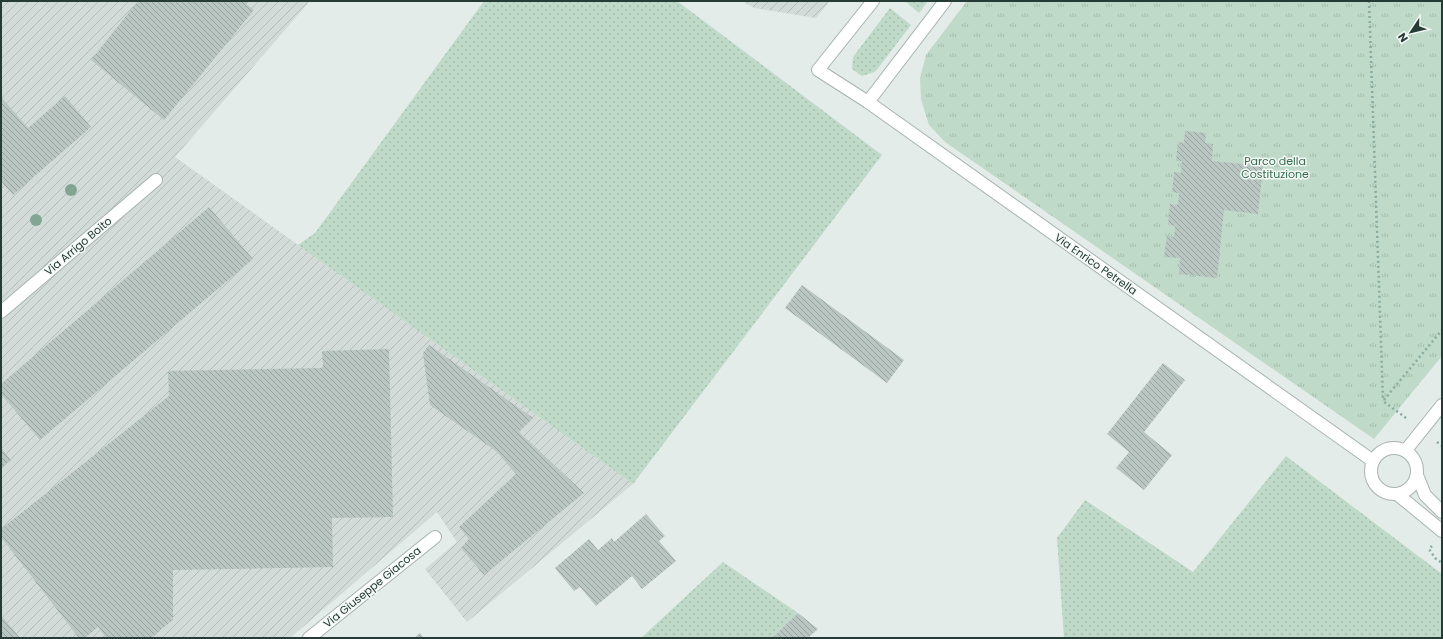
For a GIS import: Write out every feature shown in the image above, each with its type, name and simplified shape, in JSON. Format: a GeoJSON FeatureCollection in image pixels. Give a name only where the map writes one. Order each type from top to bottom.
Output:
{"type":"FeatureCollection","features":[{"type":"Feature","properties":{"kind":"street","name":"Via Enrico Petrella"},"geometry":{"type":"LineString","coordinates":[[873,1],[818,70],[868,102],[1373,461]]}},
{"type":"Feature","properties":{"kind":"street"},"geometry":{"type":"LineString","coordinates":[[868,102],[945,1]]}},
{"type":"Feature","properties":{"kind":"street","name":"Via Arrigo Boito"},"geometry":{"type":"LineString","coordinates":[[1,312],[156,180]]}},
{"type":"Feature","properties":{"kind":"street"},"geometry":{"type":"LineString","coordinates":[[1406,450],[1442,405]]}},
{"type":"Feature","properties":{"kind":"street"},"geometry":{"type":"LineString","coordinates":[[1417,476],[1413,484],[1406,491],[1397,494],[1387,493],[1379,488],[1373,480],[1371,471],[1373,461],[1378,453],[1387,448],[1406,450],[1413,457],[1417,466],[1417,476],[1425,495],[1442,512]]}},
{"type":"Feature","properties":{"kind":"street"},"geometry":{"type":"LineString","coordinates":[[1397,494],[1442,531]]}},
{"type":"Feature","properties":{"kind":"street","name":"Via Giuseppe Giacosa"},"geometry":{"type":"LineString","coordinates":[[309,638],[435,537]]}},
{"type":"Feature","properties":{"kind":"path"},"geometry":{"type":"LineString","coordinates":[[1369,1],[1383,401]]}},
{"type":"Feature","properties":{"kind":"path"},"geometry":{"type":"LineString","coordinates":[[1383,401],[1442,330]]}},
{"type":"Feature","properties":{"kind":"path"},"geometry":{"type":"LineString","coordinates":[[1383,401],[1422,429],[1442,446]]}},
{"type":"Feature","properties":{"kind":"shaded area"},"geometry":{"type":"Polygon","coordinates":[[[1,1],[310,1],[175,157],[633,484],[467,622],[425,569],[457,542],[437,512],[290,638],[1,638],[1,1]]]}},
{"type":"Feature","properties":{"kind":"shaded area"},"geometry":{"type":"Polygon","coordinates":[[[742,1],[830,1],[816,18],[754,8],[742,1]]]}},
{"type":"Feature","properties":{"kind":"green space"},"geometry":{"type":"Polygon","coordinates":[[[484,1],[677,1],[882,155],[633,484],[298,245],[315,233],[484,1]]]}},
{"type":"Feature","properties":{"kind":"green space"},"geometry":{"type":"Polygon","coordinates":[[[905,1],[928,1],[919,13],[905,1]]]}},
{"type":"Feature","properties":{"kind":"green space","name":"Parco della Costituzione"},"geometry":{"type":"Polygon","coordinates":[[[967,1],[1442,1],[1442,356],[1374,439],[945,142],[929,125],[921,99],[920,78],[926,55],[967,1]]]}},
{"type":"Feature","properties":{"kind":"green space"},"geometry":{"type":"Polygon","coordinates":[[[890,8],[911,25],[875,72],[862,76],[852,69],[853,57],[890,8]]]}},
{"type":"Feature","properties":{"kind":"green space"},"geometry":{"type":"Polygon","coordinates":[[[1286,456],[1442,574],[1442,638],[1064,638],[1057,538],[1085,500],[1193,572],[1286,456]]]}},
{"type":"Feature","properties":{"kind":"green space"},"geometry":{"type":"Polygon","coordinates":[[[723,562],[798,613],[772,638],[641,638],[723,562]]]}},
{"type":"Feature","properties":{"kind":"building"},"geometry":{"type":"Polygon","coordinates":[[[138,1],[249,1],[246,4],[254,10],[164,120],[91,60],[138,1]]]}},
{"type":"Feature","properties":{"kind":"building"},"geometry":{"type":"Polygon","coordinates":[[[65,96],[91,127],[13,195],[1,181],[1,97],[28,128],[65,96]]]}},
{"type":"Feature","properties":{"kind":"building"},"geometry":{"type":"Polygon","coordinates":[[[1185,131],[1206,133],[1205,143],[1213,144],[1212,161],[1263,166],[1258,214],[1224,210],[1217,278],[1179,274],[1180,258],[1164,257],[1167,236],[1174,237],[1175,226],[1168,225],[1170,204],[1178,205],[1179,193],[1172,192],[1174,172],[1181,173],[1182,161],[1176,161],[1178,142],[1184,143],[1185,131]]]}},
{"type":"Feature","properties":{"kind":"building"},"geometry":{"type":"Polygon","coordinates":[[[209,207],[253,259],[40,440],[1,394],[1,384],[209,207]]]}},
{"type":"Feature","properties":{"kind":"building"},"geometry":{"type":"Polygon","coordinates":[[[802,285],[904,360],[887,383],[785,308],[802,285]]]}},
{"type":"Feature","properties":{"kind":"building"},"geometry":{"type":"Polygon","coordinates":[[[429,345],[533,418],[519,432],[584,493],[484,575],[461,548],[469,539],[459,527],[516,474],[496,451],[430,405],[423,353],[429,345]]]}},
{"type":"Feature","properties":{"kind":"building"},"geometry":{"type":"Polygon","coordinates":[[[389,349],[393,517],[332,518],[333,567],[173,570],[173,620],[150,638],[106,638],[98,627],[85,638],[79,638],[1,537],[1,529],[169,396],[168,371],[323,368],[322,351],[389,349]]]}},
{"type":"Feature","properties":{"kind":"building"},"geometry":{"type":"Polygon","coordinates":[[[1163,363],[1185,380],[1144,432],[1172,455],[1144,490],[1116,468],[1129,452],[1107,434],[1163,363]]]}},
{"type":"Feature","properties":{"kind":"building"},"geometry":{"type":"Polygon","coordinates":[[[1,448],[11,460],[1,468],[1,448]]]}},
{"type":"Feature","properties":{"kind":"building"},"geometry":{"type":"Polygon","coordinates":[[[646,514],[665,536],[659,541],[676,561],[642,589],[632,576],[596,606],[580,587],[574,591],[555,568],[589,539],[598,550],[612,538],[614,542],[646,514]]]}},
{"type":"Feature","properties":{"kind":"building"},"geometry":{"type":"Polygon","coordinates":[[[798,613],[818,629],[808,638],[772,638],[798,613]]]}},
{"type":"Feature","properties":{"kind":"building"},"geometry":{"type":"Polygon","coordinates":[[[1,615],[20,638],[1,638],[1,615]]]}},
{"type":"Feature","properties":{"kind":"building"},"geometry":{"type":"Polygon","coordinates":[[[420,633],[424,638],[414,638],[420,633]]]}}]}
